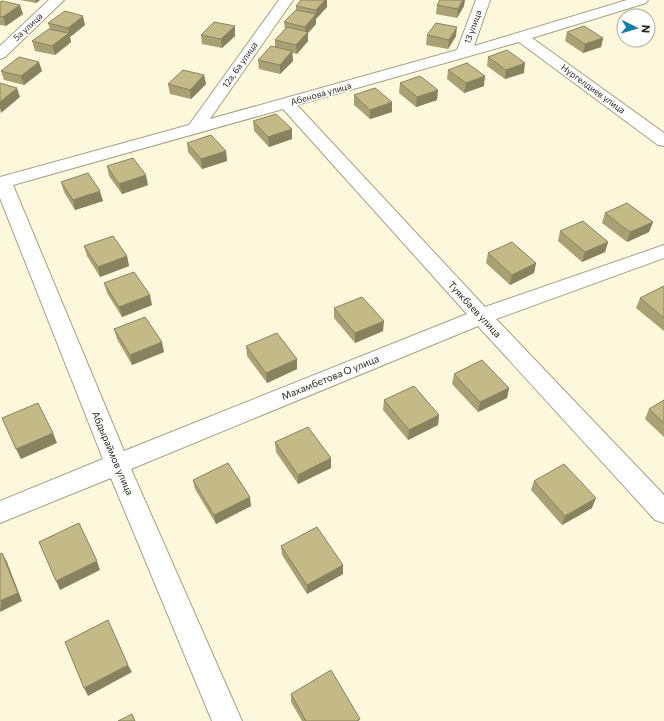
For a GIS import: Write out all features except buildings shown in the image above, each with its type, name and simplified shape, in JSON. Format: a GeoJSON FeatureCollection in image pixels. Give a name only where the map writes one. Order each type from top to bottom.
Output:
{"type":"FeatureCollection","features":[{"type":"Feature","properties":{"kind":"street","name":"5а улица"},"geometry":{"type":"LineString","coordinates":[[0,54],[57,0]]}},
{"type":"Feature","properties":{"kind":"street","name":"12а, 6а улица"},"geometry":{"type":"LineString","coordinates":[[194,130],[286,0]]}},
{"type":"Feature","properties":{"kind":"street","name":"13 улица"},"geometry":{"type":"LineString","coordinates":[[463,54],[482,0]]}},
{"type":"Feature","properties":{"kind":"street","name":"Абенова улица"},"geometry":{"type":"LineString","coordinates":[[1,183],[463,54],[641,0]]}},
{"type":"Feature","properties":{"kind":"street","name":"Нургелдиев улица"},"geometry":{"type":"LineString","coordinates":[[522,37],[664,141]]}},
{"type":"Feature","properties":{"kind":"street","name":"Туякбаев улица"},"geometry":{"type":"LineString","coordinates":[[287,104],[481,316],[664,512]]}},
{"type":"Feature","properties":{"kind":"street","name":"Абдыраймов улица"},"geometry":{"type":"LineString","coordinates":[[1,183],[117,464],[227,721]]}},
{"type":"Feature","properties":{"kind":"street","name":"Махамбетова О улица"},"geometry":{"type":"LineString","coordinates":[[0,512],[481,316],[664,251]]}}]}
